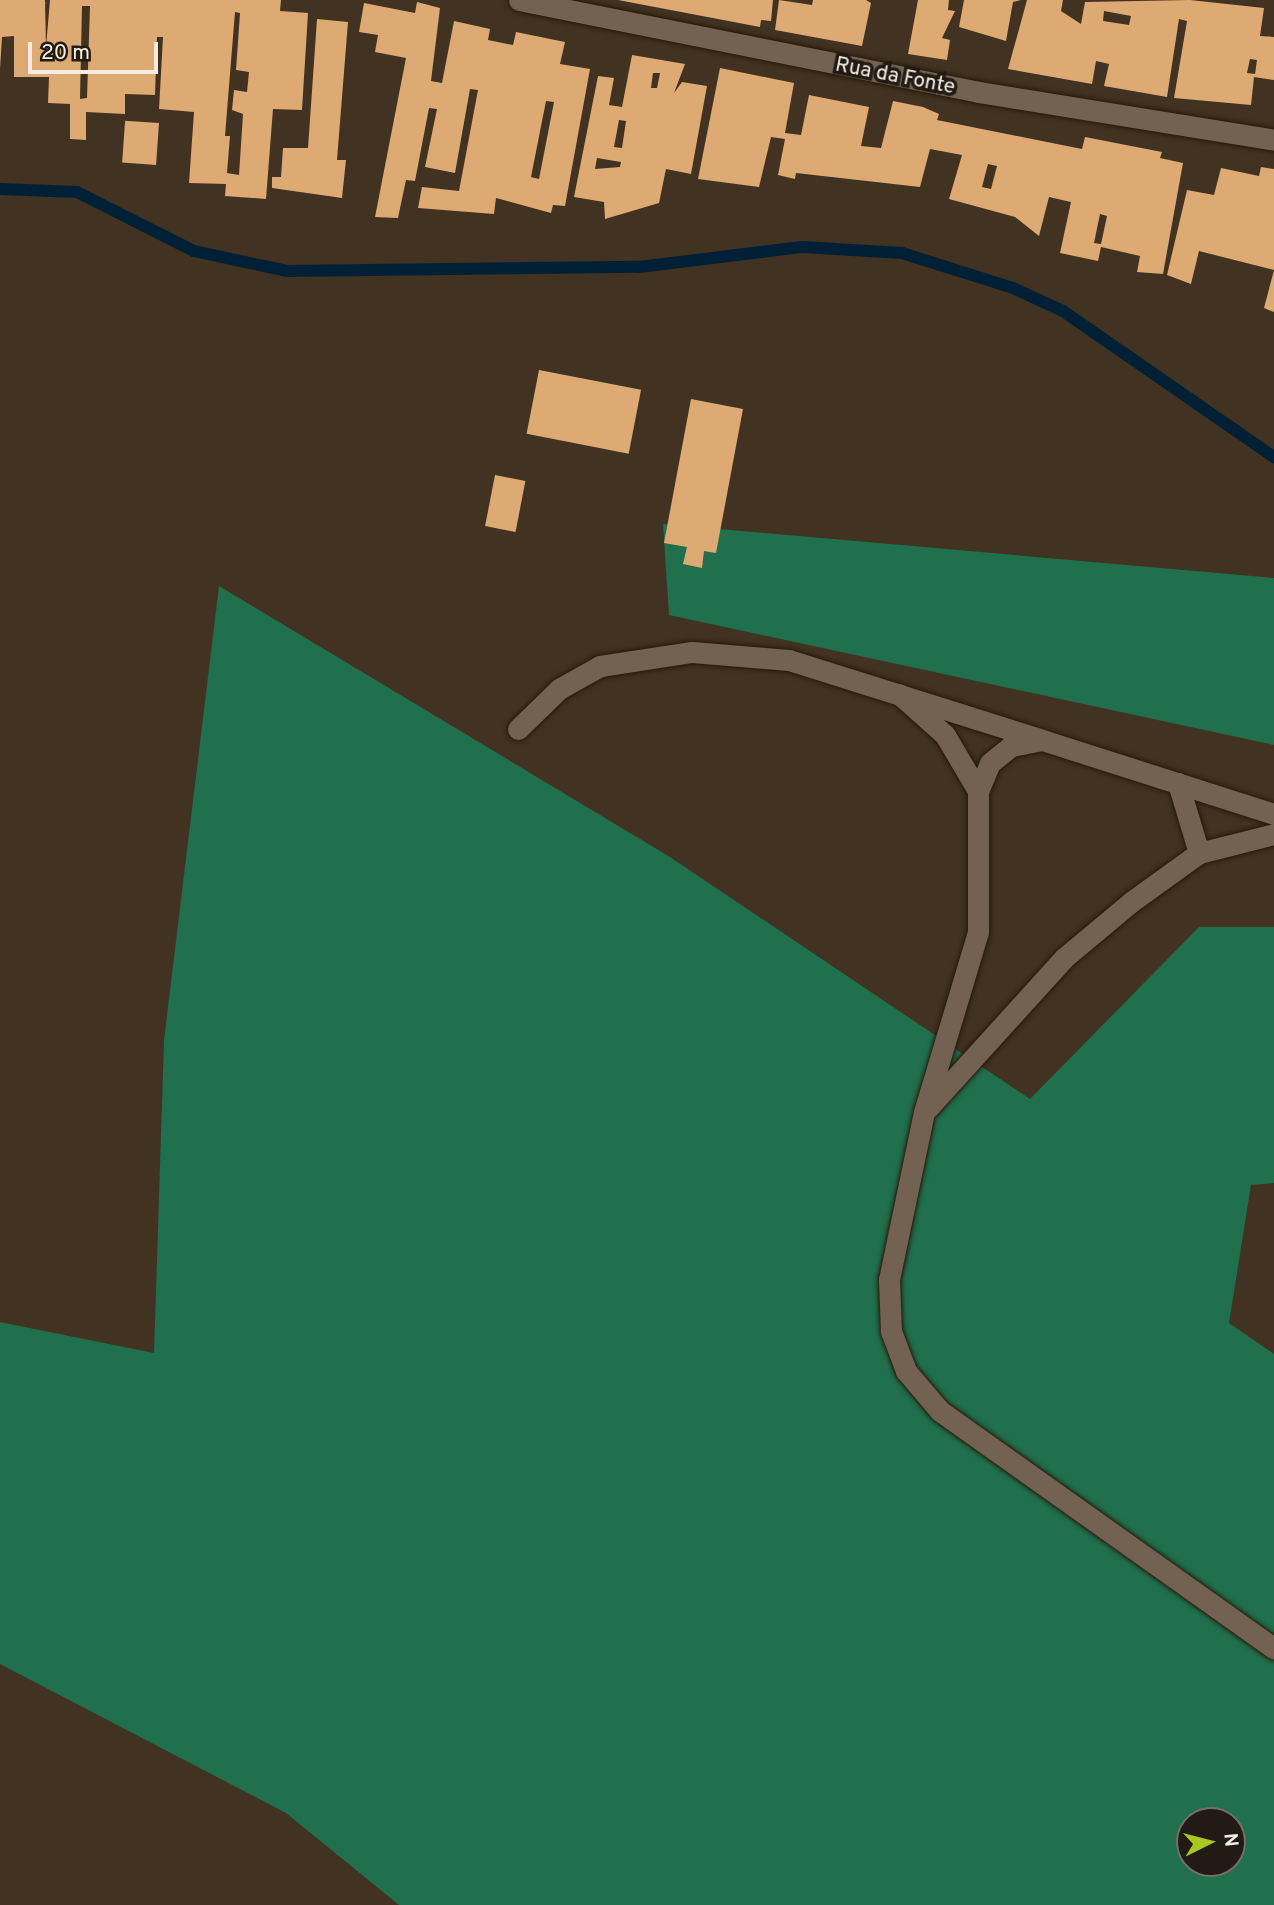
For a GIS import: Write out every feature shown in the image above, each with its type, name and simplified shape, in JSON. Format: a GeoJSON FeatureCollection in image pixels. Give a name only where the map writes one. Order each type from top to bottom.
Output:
{"type":"FeatureCollection","features":[{"type":"Feature","properties":{"kind":"street","name":"Rua da Fonte"},"geometry":{"type":"LineString","coordinates":[[519,0],[965,90],[1274,140]]}},
{"type":"Feature","properties":{"kind":"street"},"geometry":{"type":"LineString","coordinates":[[518,729],[559,689],[600,666],[639,655],[789,660],[892,688],[1042,740],[1274,814]]}},
{"type":"Feature","properties":{"kind":"street"},"geometry":{"type":"LineString","coordinates":[[892,688],[945,736],[978,791]]}},
{"type":"Feature","properties":{"kind":"street"},"geometry":{"type":"LineString","coordinates":[[1042,740],[1011,746],[990,763],[978,791],[978,932],[924,1112],[889,1280],[891,1331],[906,1371],[940,1411],[1274,1648]]}},
{"type":"Feature","properties":{"kind":"street"},"geometry":{"type":"LineString","coordinates":[[1178,783],[1199,853]]}},
{"type":"Feature","properties":{"kind":"street"},"geometry":{"type":"LineString","coordinates":[[924,1112],[1064,958],[1199,853],[1274,834]]}},
{"type":"Feature","properties":{"kind":"green space"},"geometry":{"type":"Polygon","coordinates":[[[663,524],[1274,578],[1274,745],[669,615],[663,524]]]}},
{"type":"Feature","properties":{"kind":"green space"},"geometry":{"type":"Polygon","coordinates":[[[219,586],[670,857],[1030,1099],[1199,927],[1274,927],[1274,1183],[1251,1185],[1229,1323],[1274,1354],[1274,1905],[399,1905],[286,1813],[0,1664],[0,1322],[154,1353],[164,1040],[219,586]]]}},
{"type":"Feature","properties":{"kind":"building"},"geometry":{"type":"Polygon","coordinates":[[[0,0],[45,0],[46,47],[50,0],[281,0],[280,11],[308,13],[302,110],[273,109],[266,199],[225,196],[226,184],[189,183],[194,112],[159,109],[163,37],[157,37],[155,95],[125,94],[125,114],[86,112],[86,140],[70,139],[70,104],[48,103],[49,77],[14,77],[14,36],[2,37],[0,69],[0,0]],[[82,6],[80,99],[87,98],[90,6],[82,6]],[[235,12],[225,136],[230,136],[227,173],[239,175],[243,114],[232,110],[234,90],[247,92],[249,72],[236,70],[240,13],[235,12]]]}},
{"type":"Feature","properties":{"kind":"building"},"geometry":{"type":"Polygon","coordinates":[[[618,0],[773,0],[771,21],[761,20],[760,27],[618,0]]]}},
{"type":"Feature","properties":{"kind":"building"},"geometry":{"type":"Polygon","coordinates":[[[779,0],[812,5],[813,0],[866,0],[871,3],[862,46],[775,30],[779,0]]]}},
{"type":"Feature","properties":{"kind":"building"},"geometry":{"type":"Polygon","coordinates":[[[918,0],[949,0],[948,10],[955,11],[942,38],[950,40],[947,60],[908,54],[918,0]]]}},
{"type":"Feature","properties":{"kind":"building"},"geometry":{"type":"Polygon","coordinates":[[[964,0],[1021,0],[1013,2],[1006,41],[959,27],[964,0]]]}},
{"type":"Feature","properties":{"kind":"building"},"geometry":{"type":"Polygon","coordinates":[[[1027,0],[1063,0],[1061,11],[1081,24],[1085,2],[1190,0],[1264,8],[1260,36],[1274,37],[1274,80],[1254,77],[1251,105],[1174,98],[1187,21],[1179,19],[1167,97],[1104,86],[1109,64],[1096,61],[1092,84],[1008,69],[1027,0]],[[1104,11],[1103,21],[1129,25],[1131,16],[1104,11]],[[1250,59],[1247,73],[1255,74],[1257,60],[1250,59]]]}},
{"type":"Feature","properties":{"kind":"building"},"geometry":{"type":"Polygon","coordinates":[[[417,2],[440,8],[431,81],[442,83],[454,21],[490,29],[488,40],[513,45],[516,32],[565,42],[560,64],[590,69],[565,206],[553,205],[551,213],[496,198],[494,214],[418,208],[422,187],[459,191],[478,90],[470,89],[455,173],[425,167],[437,109],[429,108],[415,181],[406,180],[398,218],[375,217],[406,58],[375,52],[378,35],[359,32],[364,3],[415,13],[417,2]],[[546,101],[531,177],[539,179],[554,102],[546,101]]]}},
{"type":"Feature","properties":{"kind":"building"},"geometry":{"type":"Polygon","coordinates":[[[317,19],[348,22],[337,160],[346,160],[342,198],[272,188],[272,177],[281,177],[283,148],[308,148],[317,19]]]}},
{"type":"Feature","properties":{"kind":"building"},"geometry":{"type":"Polygon","coordinates":[[[632,55],[685,64],[674,93],[682,82],[707,86],[691,174],[666,169],[659,203],[605,219],[604,202],[574,197],[598,76],[614,78],[609,105],[622,107],[632,55]],[[653,73],[651,88],[657,88],[660,73],[653,73]],[[619,120],[614,147],[622,148],[626,121],[619,120]],[[597,158],[595,169],[620,167],[621,162],[597,158]]]}},
{"type":"Feature","properties":{"kind":"building"},"geometry":{"type":"Polygon","coordinates":[[[720,68],[794,83],[785,133],[801,135],[809,95],[869,107],[861,146],[881,148],[893,101],[923,107],[939,114],[937,120],[1082,149],[1085,137],[1162,152],[1160,158],[1183,163],[1163,274],[1137,272],[1140,256],[1101,247],[1098,261],[1060,253],[1071,202],[1049,197],[1039,236],[1015,217],[949,199],[962,155],[930,149],[920,187],[796,173],[795,179],[778,175],[785,139],[771,137],[759,187],[698,179],[720,68]],[[988,164],[982,187],[991,189],[997,166],[988,164]],[[1100,214],[1094,243],[1101,244],[1107,216],[1100,214]]]}},
{"type":"Feature","properties":{"kind":"building"},"geometry":{"type":"Polygon","coordinates":[[[125,121],[159,123],[156,165],[122,163],[125,121]]]}},
{"type":"Feature","properties":{"kind":"building"},"geometry":{"type":"Polygon","coordinates":[[[1261,167],[1274,169],[1274,270],[1199,251],[1191,284],[1167,275],[1187,190],[1214,195],[1221,168],[1259,176],[1261,167]]]}},
{"type":"Feature","properties":{"kind":"building"},"geometry":{"type":"Polygon","coordinates":[[[1274,270],[1274,312],[1264,308],[1274,270]]]}},
{"type":"Feature","properties":{"kind":"building"},"geometry":{"type":"Polygon","coordinates":[[[539,370],[641,390],[629,454],[527,434],[539,370]]]}},
{"type":"Feature","properties":{"kind":"building"},"geometry":{"type":"Polygon","coordinates":[[[691,399],[743,409],[716,553],[704,551],[702,568],[683,564],[687,547],[664,543],[691,399]]]}},
{"type":"Feature","properties":{"kind":"building"},"geometry":{"type":"Polygon","coordinates":[[[495,475],[525,481],[516,532],[485,526],[495,475]]]}},
{"type":"Feature","properties":{"kind":"waterway"},"geometry":{"type":"LineString","coordinates":[[0,189],[77,192],[194,251],[287,271],[639,267],[803,247],[902,253],[1013,288],[1063,311],[1274,457]]}}]}
